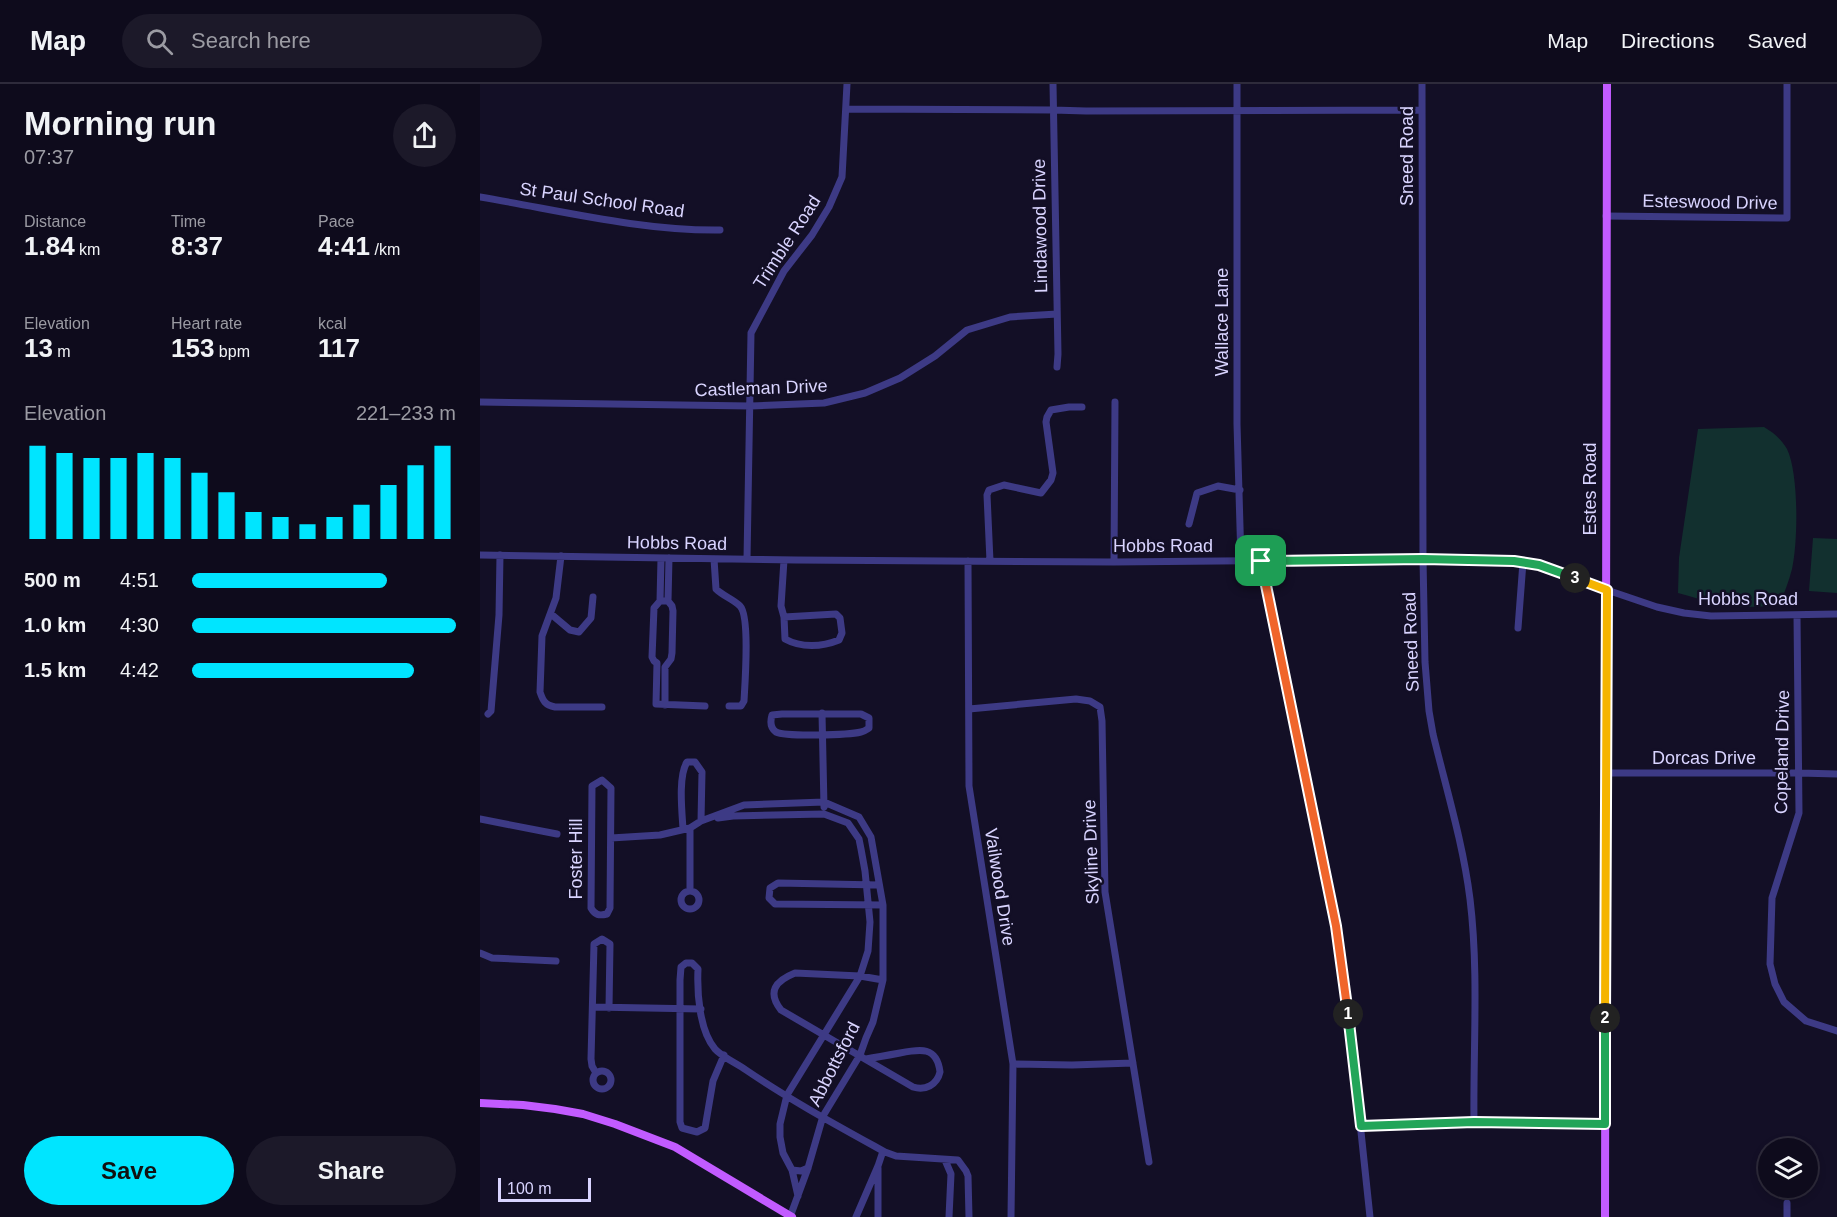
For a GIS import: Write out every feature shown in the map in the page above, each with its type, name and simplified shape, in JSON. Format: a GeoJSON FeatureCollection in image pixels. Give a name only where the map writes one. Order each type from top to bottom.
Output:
{"type":"FeatureCollection","features":[{"type":"Feature","properties":{"kind":"main road","name":"Estes Road"},"geometry":{"type":"LineString","coordinates":[[1605,1217],[1607,84]]}},
{"type":"Feature","properties":{"kind":"main road"},"geometry":{"type":"LineString","coordinates":[[480,1103],[555,1109],[583,1114],[615,1124],[675,1147],[791,1217]]}},
{"type":"Feature","properties":{"kind":"street","name":"Trimble Road"},"geometry":{"type":"LineString","coordinates":[[747,559],[752,333],[784,271],[830,207],[842,177],[847,84]]}},
{"type":"Feature","properties":{"kind":"street","name":"Lindawood Drive"},"geometry":{"type":"LineString","coordinates":[[1053,84],[1057,367]]}},
{"type":"Feature","properties":{"kind":"street","name":"Wallace Lane"},"geometry":{"type":"LineString","coordinates":[[1237,84],[1237,424],[1241,561]]}},
{"type":"Feature","properties":{"kind":"street","name":"Sneed Road"},"geometry":{"type":"LineString","coordinates":[[1422,84],[1425,662],[1429,711],[1465,868],[1473,928],[1474,1122]]}},
{"type":"Feature","properties":{"kind":"street","name":"Esteswood Drive"},"geometry":{"type":"LineString","coordinates":[[1606,216],[1787,218],[1788,84]]}},
{"type":"Feature","properties":{"kind":"street"},"geometry":{"type":"LineString","coordinates":[[847,109],[1422,110]]}},
{"type":"Feature","properties":{"kind":"street","name":"St Paul School Road"},"geometry":{"type":"LineString","coordinates":[[480,197],[616,222],[720,230]]}},
{"type":"Feature","properties":{"kind":"street","name":"Castleman Drive"},"geometry":{"type":"LineString","coordinates":[[480,402],[751,406],[824,403],[865,393],[900,378],[935,356],[967,330],[1010,317],[1057,314]]}},
{"type":"Feature","properties":{"kind":"street"},"geometry":{"type":"LineString","coordinates":[[1114,562],[1115,402]]}},
{"type":"Feature","properties":{"kind":"street"},"geometry":{"type":"LineString","coordinates":[[990,561],[987,495],[989,490],[1004,485],[1041,493],[1051,480],[1053,473],[1047,417],[1051,410],[1082,407]]}},
{"type":"Feature","properties":{"kind":"street"},"geometry":{"type":"LineString","coordinates":[[1189,524],[1197,493],[1218,486],[1240,490]]}},
{"type":"Feature","properties":{"kind":"street","name":"Hobbs Road"},"geometry":{"type":"LineString","coordinates":[[480,555],[784,560],[1114,562],[1423,559],[1522,562],[1539,565],[1657,607],[1684,614],[1711,616],[1837,614]]}},
{"type":"Feature","properties":{"kind":"street"},"geometry":{"type":"LineString","coordinates":[[488,714],[495,673],[500,555]]}},
{"type":"Feature","properties":{"kind":"street"},"geometry":{"type":"LineString","coordinates":[[561,556],[556,598],[542,636],[540,692],[543,701],[548,706],[602,707]]}},
{"type":"Feature","properties":{"kind":"street"},"geometry":{"type":"LineString","coordinates":[[664,601],[665,558]]}},
{"type":"Feature","properties":{"kind":"street"},"geometry":{"type":"LineString","coordinates":[[714,559],[716,589],[741,607],[745,617],[744,701],[741,706],[729,706]]}},
{"type":"Feature","properties":{"kind":"street"},"geometry":{"type":"LineString","coordinates":[[784,560],[781,606],[785,639],[793,643],[812,645],[833,643],[839,640],[842,633],[840,618],[836,614],[784,617]]}},
{"type":"Feature","properties":{"kind":"street","name":"Vailwood Drive"},"geometry":{"type":"LineString","coordinates":[[968,561],[969,786],[1013,1064],[1011,1217]]}},
{"type":"Feature","properties":{"kind":"street"},"geometry":{"type":"LineString","coordinates":[[1261,561],[1336,926],[1370,1217]]}},
{"type":"Feature","properties":{"kind":"street"},"geometry":{"type":"LineString","coordinates":[[1518,628],[1522,562]]}},
{"type":"Feature","properties":{"kind":"street"},"geometry":{"type":"LineString","coordinates":[[551,614],[570,630],[579,632],[591,618],[593,597]]}},
{"type":"Feature","properties":{"kind":"street"},"geometry":{"type":"LineString","coordinates":[[664,601],[654,608],[652,657],[657,663],[668,663]]}},
{"type":"Feature","properties":{"kind":"street"},"geometry":{"type":"LineString","coordinates":[[664,601],[672,606],[674,611],[672,653],[665,667],[665,705]]}},
{"type":"Feature","properties":{"kind":"street","name":"Copeland Drive"},"geometry":{"type":"LineString","coordinates":[[1797,615],[1799,813],[1772,898],[1770,964],[1775,984],[1784,1002],[1806,1021],[1837,1031]]}},
{"type":"Feature","properties":{"kind":"street"},"geometry":{"type":"LineString","coordinates":[[657,663],[655,702],[657,705],[705,706]]}},
{"type":"Feature","properties":{"kind":"street","name":"Skyline Drive"},"geometry":{"type":"LineString","coordinates":[[969,709],[1076,699],[1090,701],[1100,708],[1105,892],[1149,1162]]}},
{"type":"Feature","properties":{"kind":"street"},"geometry":{"type":"LineString","coordinates":[[822,713],[824,814]]}},
{"type":"Feature","properties":{"kind":"street"},"geometry":{"type":"LineString","coordinates":[[822,713],[861,714],[868,718],[869,728],[863,732],[823,735],[782,733],[775,731],[770,720],[772,716],[782,714],[822,713]]}},
{"type":"Feature","properties":{"kind":"street"},"geometry":{"type":"LineString","coordinates":[[690,891],[682,786],[684,766],[687,762],[695,762],[702,772],[701,821]]}},
{"type":"Feature","properties":{"kind":"street","name":"Dorcas Drive"},"geometry":{"type":"LineString","coordinates":[[1606,773],[1837,774]]}},
{"type":"Feature","properties":{"kind":"street","name":"Foster Hill"},"geometry":{"type":"LineString","coordinates":[[602,780],[611,788],[611,838],[610,908],[607,914],[600,915],[595,914],[591,908],[591,821],[592,786],[602,780]]}},
{"type":"Feature","properties":{"kind":"street","name":"Abbottsford"},"geometry":{"type":"LineString","coordinates":[[611,838],[660,835],[686,829],[744,805],[824,802],[859,817],[871,837],[883,905],[883,980],[863,1057],[823,1116],[791,1217]]}},
{"type":"Feature","properties":{"kind":"street","name":"Abbottsford"},"geometry":{"type":"LineString","coordinates":[[701,821],[733,816],[824,814],[848,823],[859,839],[867,885],[870,922],[868,951],[860,976],[787,1095],[780,1124],[783,1153],[792,1170],[798,1196]]}},
{"type":"Feature","properties":{"kind":"street"},"geometry":{"type":"LineString","coordinates":[[480,819],[557,834]]}},
{"type":"Feature","properties":{"kind":"street"},"geometry":{"type":"LineString","coordinates":[[879,885],[778,883],[770,888],[769,898],[775,904],[883,905]]}},
{"type":"Feature","properties":{"kind":"street"},"geometry":{"type":"LineString","coordinates":[[596,1073],[591,1059],[594,944],[602,939],[610,944],[609,1008]]}},
{"type":"Feature","properties":{"kind":"street"},"geometry":{"type":"LineString","coordinates":[[480,953],[492,958],[556,961]]}},
{"type":"Feature","properties":{"kind":"street"},"geometry":{"type":"LineString","coordinates":[[724,1055],[713,1080],[705,1128],[697,1132],[682,1128],[680,1122],[680,980],[681,967],[686,963],[692,963],[698,969],[697,987],[702,1022],[715,1049],[787,1095],[883,1151],[896,1156],[958,1161],[966,1171],[969,1182],[969,1217]]}},
{"type":"Feature","properties":{"kind":"street"},"geometry":{"type":"LineString","coordinates":[[863,1057],[922,1050],[936,1058],[940,1072],[932,1085],[927,1088],[917,1088],[863,1057],[824,1034],[782,1010],[774,1001],[776,985],[786,976],[795,973],[860,976],[883,980]]}},
{"type":"Feature","properties":{"kind":"street"},"geometry":{"type":"LineString","coordinates":[[593,1007],[701,1009]]}},
{"type":"Feature","properties":{"kind":"street"},"geometry":{"type":"LineString","coordinates":[[1013,1064],[1133,1063]]}},
{"type":"Feature","properties":{"kind":"street"},"geometry":{"type":"LineString","coordinates":[[1361,1126],[1474,1122],[1605,1124]]}},
{"type":"Feature","properties":{"kind":"street"},"geometry":{"type":"LineString","coordinates":[[856,1217],[883,1151]]}},
{"type":"Feature","properties":{"kind":"street"},"geometry":{"type":"LineString","coordinates":[[945,1160],[951,1174],[949,1217]]}},
{"type":"Feature","properties":{"kind":"street"},"geometry":{"type":"LineString","coordinates":[[878,1166],[878,1217]]}},
{"type":"Feature","properties":{"kind":"street"},"geometry":{"type":"LineString","coordinates":[[792,1170],[801,1172],[808,1168]]}},
{"type":"Feature","properties":{"kind":"street"},"geometry":{"type":"LineString","coordinates":[[951,1174],[966,1171]]}},
{"type":"Feature","properties":{"kind":"street"},"geometry":{"type":"LineString","coordinates":[[1786,1203],[1787,1217]]}},
{"type":"Feature","properties":{"kind":"green space"},"geometry":{"type":"Polygon","coordinates":[[[1764,427],[1777,436],[1787,449],[1794,474],[1796,526],[1794,557],[1780,604],[1753,607],[1728,605],[1678,593],[1679,558],[1698,429],[1764,427]]]}},
{"type":"Feature","properties":{"kind":"green space"},"geometry":{"type":"Polygon","coordinates":[[[1813,538],[1837,539],[1837,593],[1809,591],[1813,538]]]}},
{"type":"Feature","properties":{"kind":"route"},"geometry":{"type":"LineString","coordinates":[[1423,559],[1514,561],[1539,565],[1607,590],[1605,1124],[1474,1122],[1361,1126],[1336,926],[1261,561],[1423,559]]}}]}
